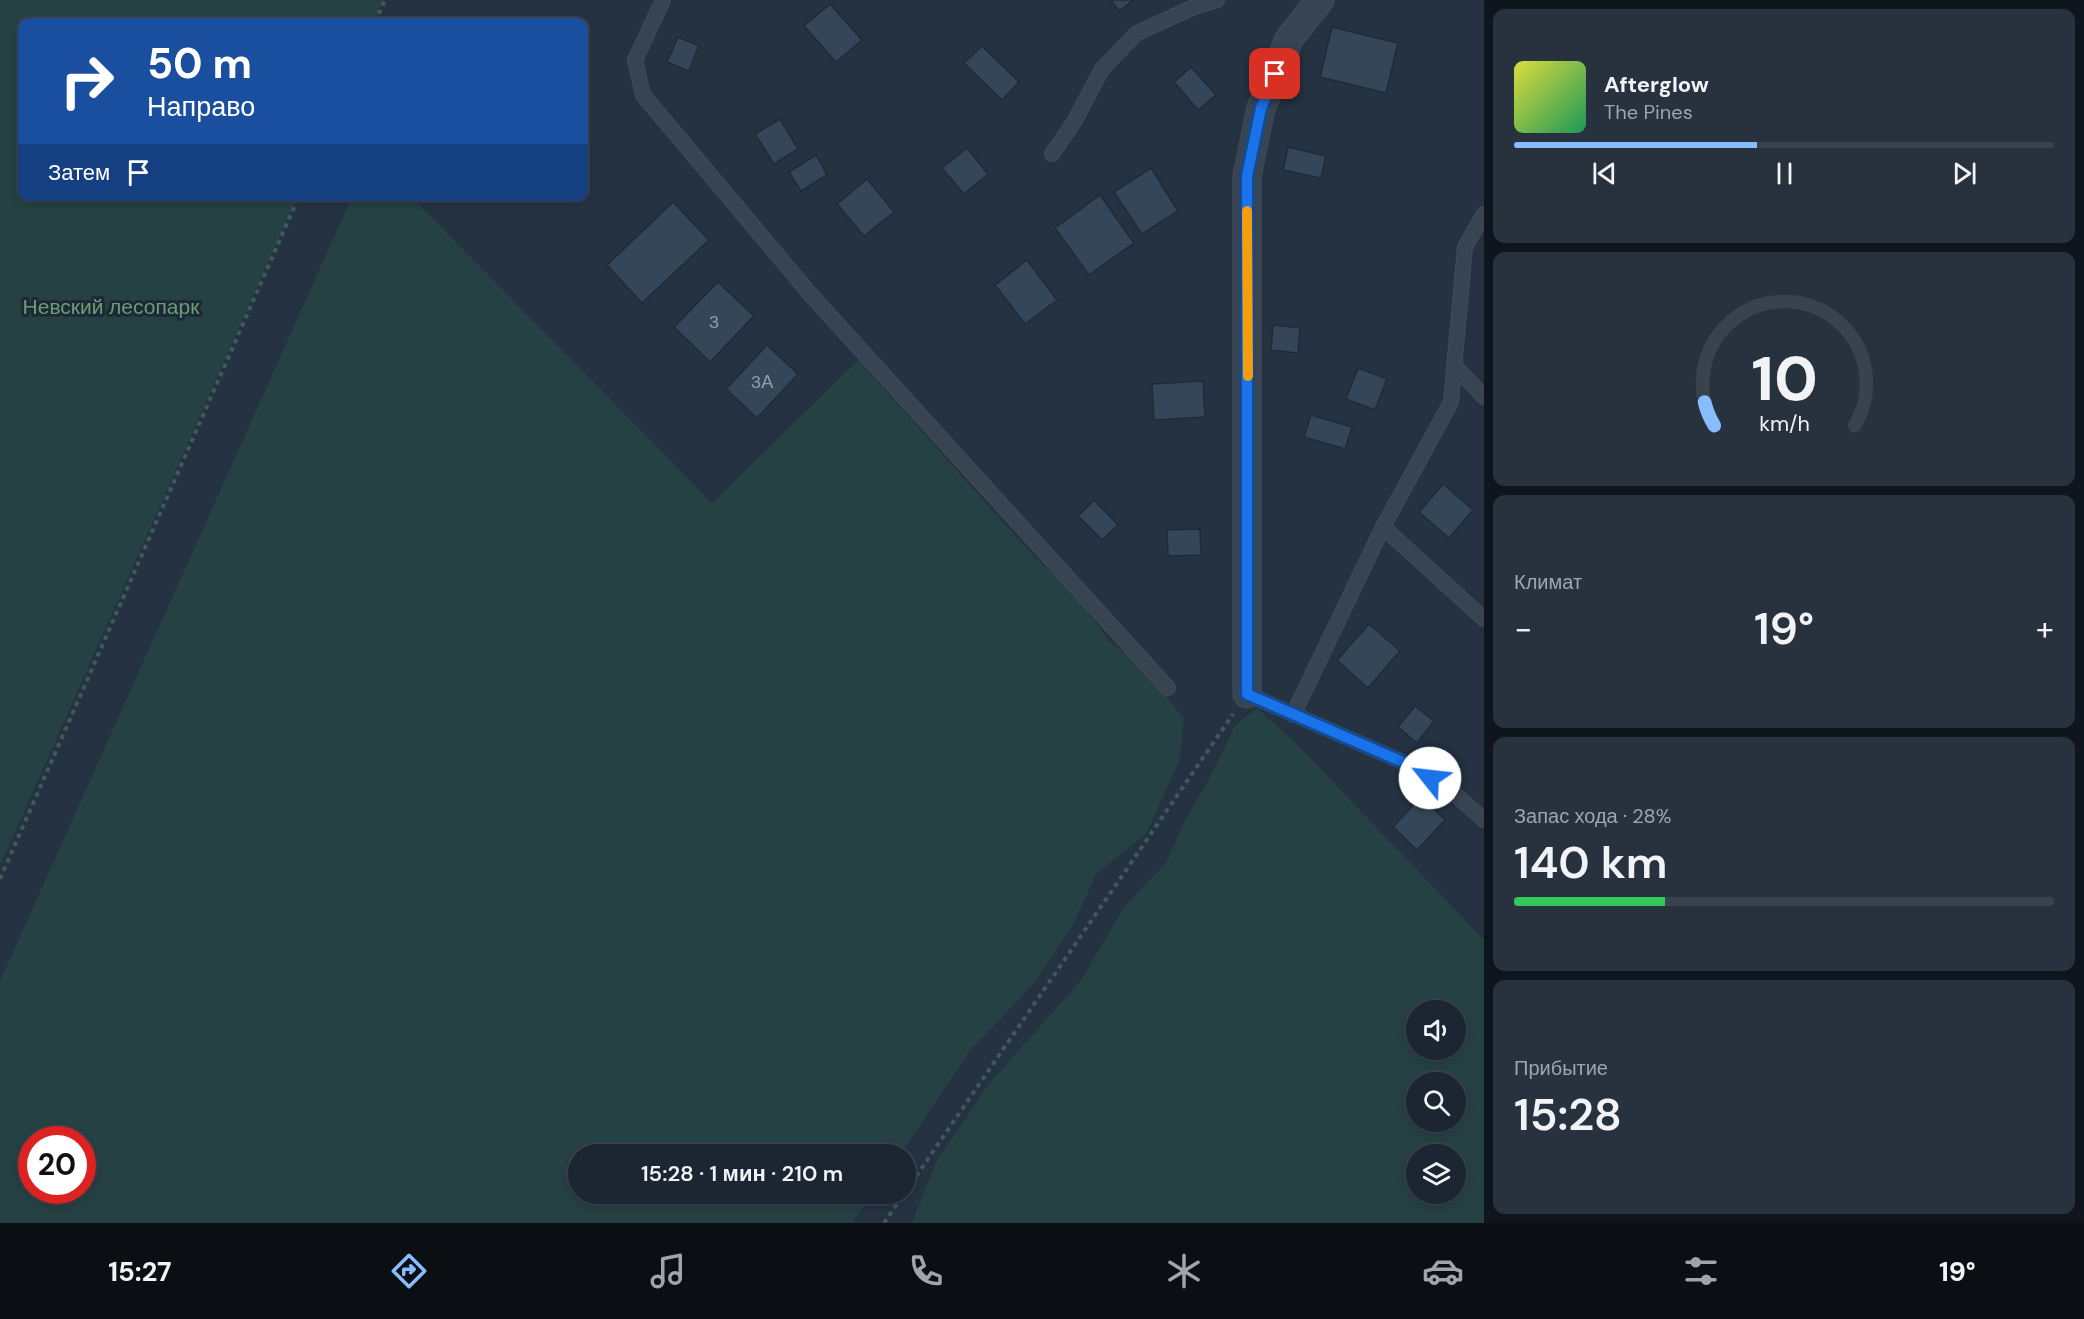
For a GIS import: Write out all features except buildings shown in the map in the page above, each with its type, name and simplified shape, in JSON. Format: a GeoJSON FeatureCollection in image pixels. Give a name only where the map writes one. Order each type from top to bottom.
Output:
{"type":"FeatureCollection","features":[{"type":"Feature","properties":{"kind":"street"},"geometry":{"type":"LineString","coordinates":[[1247,694],[1247,176],[1261,108],[1289,39],[1320,0]]}},
{"type":"Feature","properties":{"kind":"lane"},"geometry":{"type":"LineString","coordinates":[[663,0],[635,60],[643,95],[811,295],[1168,688]]}},
{"type":"Feature","properties":{"kind":"lane"},"geometry":{"type":"LineString","coordinates":[[1052,154],[1074,122],[1102,69],[1137,33],[1194,7],[1217,0]]}},
{"type":"Feature","properties":{"kind":"lane"},"geometry":{"type":"LineString","coordinates":[[1293,715],[1383,527],[1451,402],[1465,248],[1484,214]]}},
{"type":"Feature","properties":{"kind":"lane"},"geometry":{"type":"LineString","coordinates":[[1455,366],[1484,397]]}},
{"type":"Feature","properties":{"kind":"lane"},"geometry":{"type":"LineString","coordinates":[[1383,527],[1484,619]]}},
{"type":"Feature","properties":{"kind":"lane"},"geometry":{"type":"LineString","coordinates":[[1247,694],[1412,766],[1449,789],[1484,820]]}},
{"type":"Feature","properties":{"kind":"path"},"geometry":{"type":"LineString","coordinates":[[377,18],[385,0]]}},
{"type":"Feature","properties":{"kind":"path"},"geometry":{"type":"LineString","coordinates":[[0,879],[297,201]]}},
{"type":"Feature","properties":{"kind":"path"},"geometry":{"type":"LineString","coordinates":[[916,1176],[1247,694]]}},
{"type":"Feature","properties":{"kind":"path"},"geometry":{"type":"LineString","coordinates":[[884,1223],[897,1204]]}},
{"type":"Feature","properties":{"kind":"green space","name":"Невский лесопарк"},"geometry":{"type":"Polygon","coordinates":[[[0,0],[384,0],[376,18],[18,18],[18,201],[295,201],[0,866],[0,0]]]}},
{"type":"Feature","properties":{"kind":"green space"},"geometry":{"type":"Polygon","coordinates":[[[350,201],[416,201],[712,503],[858,360],[1037,560],[1068,585],[1110,642],[1144,667],[1184,719],[1179,762],[1146,834],[1096,874],[1073,925],[1034,983],[970,1051],[907,1144],[568,1144],[568,1204],[866,1204],[852,1223],[0,1223],[0,981],[350,201]]]}},
{"type":"Feature","properties":{"kind":"green space"},"geometry":{"type":"Polygon","coordinates":[[[1257,708],[1294,741],[1484,940],[1484,1223],[912,1223],[936,1162],[988,1085],[1082,979],[1124,907],[1166,863],[1185,820],[1206,785],[1236,724],[1257,708]]]}},
{"type":"Feature","properties":{"kind":"slow traffic"},"geometry":{"type":"LineString","coordinates":[[1247,211],[1248,376]]}},
{"type":"Feature","properties":{"kind":"route"},"geometry":{"type":"LineString","coordinates":[[1275,74],[1261,108],[1247,176],[1247,694],[1412,766],[1430,778]]}}]}
